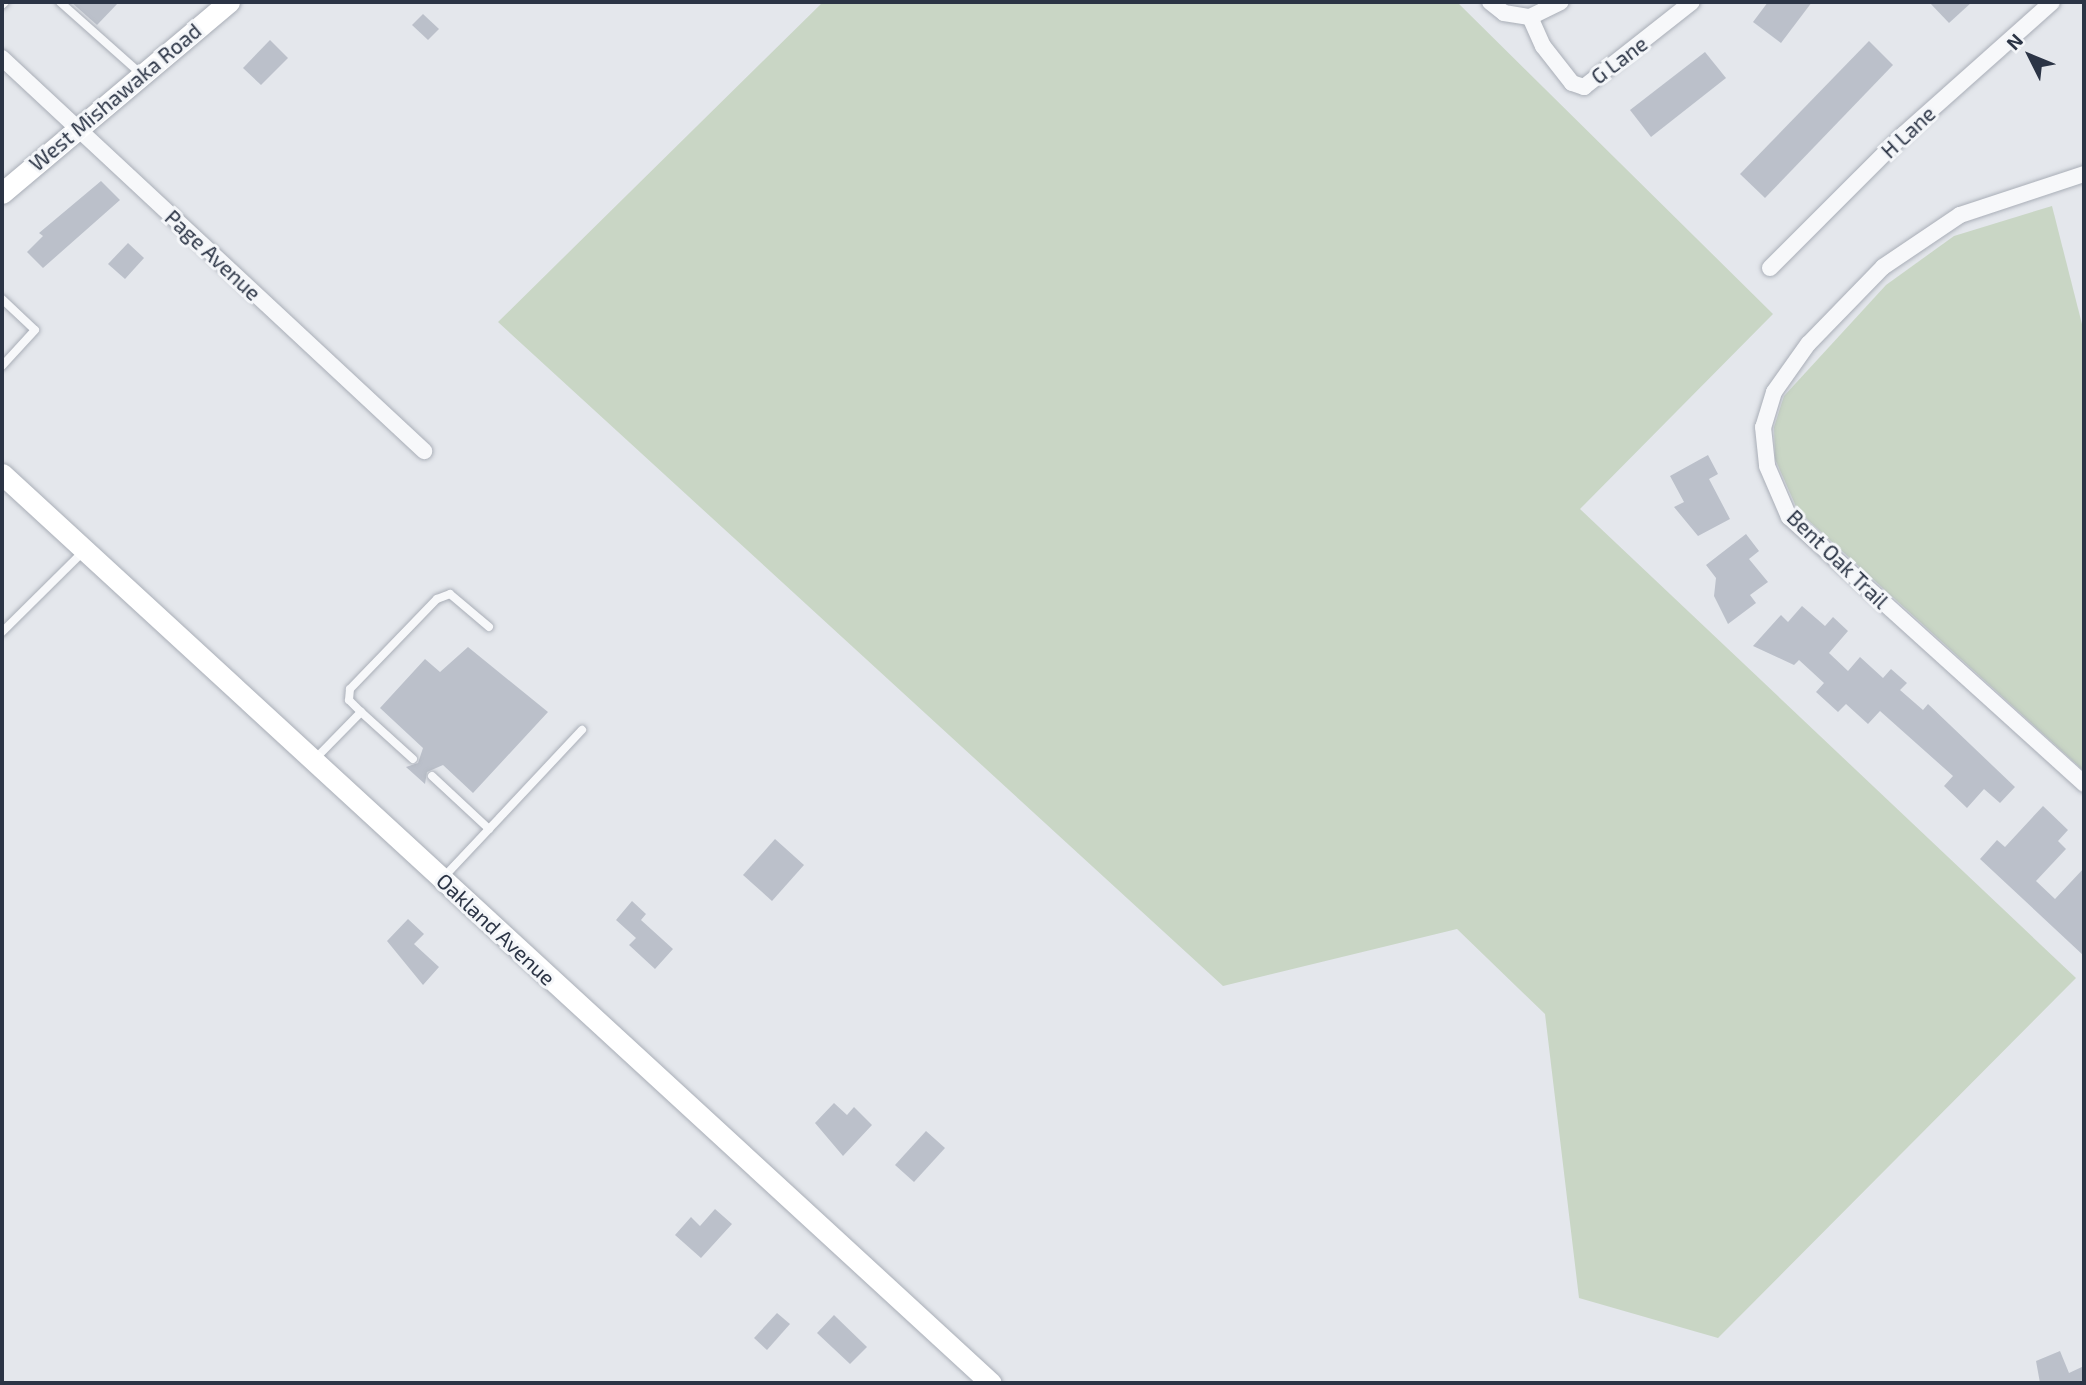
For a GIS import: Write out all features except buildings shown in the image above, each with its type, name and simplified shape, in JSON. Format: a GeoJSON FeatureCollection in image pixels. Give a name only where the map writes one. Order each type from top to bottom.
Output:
{"type":"FeatureCollection","features":[{"type":"Feature","properties":{"kind":"street","name":"West Mishawaka Road"},"geometry":{"type":"LineString","coordinates":[[2,193],[229,2]]}},
{"type":"Feature","properties":{"kind":"street"},"geometry":{"type":"LineString","coordinates":[[1490,2],[1504,13],[1530,17],[1560,2]]}},
{"type":"Feature","properties":{"kind":"street","name":"G Lane"},"geometry":{"type":"LineString","coordinates":[[1530,17],[1550,56],[1572,83],[1584,87],[1692,2]]}},
{"type":"Feature","properties":{"kind":"street","name":"H Lane"},"geometry":{"type":"LineString","coordinates":[[1770,268],[1904,134],[2052,2]]}},
{"type":"Feature","properties":{"kind":"street","name":"Page Avenue"},"geometry":{"type":"LineString","coordinates":[[2,58],[424,451]]}},
{"type":"Feature","properties":{"kind":"street","name":"Bent Oak Trail"},"geometry":{"type":"LineString","coordinates":[[2084,174],[1960,215],[1883,267],[1808,344],[1774,392],[1763,428],[1767,466],[1789,517],[2084,784]]}},
{"type":"Feature","properties":{"kind":"street","name":"Oakland Avenue"},"geometry":{"type":"LineString","coordinates":[[2,474],[980,1380]]}},
{"type":"Feature","properties":{"kind":"lane"},"geometry":{"type":"LineString","coordinates":[[60,2],[142,75]]}},
{"type":"Feature","properties":{"kind":"lane"},"geometry":{"type":"LineString","coordinates":[[2,299],[35,330],[2,366]]}},
{"type":"Feature","properties":{"kind":"lane"},"geometry":{"type":"LineString","coordinates":[[2,632],[85,551]]}},
{"type":"Feature","properties":{"kind":"lane"},"geometry":{"type":"LineString","coordinates":[[413,759],[349,700],[350,690],[437,599],[450,594],[489,628]]}},
{"type":"Feature","properties":{"kind":"lane"},"geometry":{"type":"LineString","coordinates":[[313,762],[361,712]]}},
{"type":"Feature","properties":{"kind":"lane"},"geometry":{"type":"LineString","coordinates":[[442,879],[582,730]]}},
{"type":"Feature","properties":{"kind":"lane"},"geometry":{"type":"LineString","coordinates":[[432,776],[489,829]]}},
{"type":"Feature","properties":{"kind":"green space"},"geometry":{"type":"Polygon","coordinates":[[[823,2],[1457,2],[1773,314],[1580,509],[2076,978],[1718,1338],[1579,1298],[1545,1014],[1457,929],[1223,986],[498,322],[823,2]]]}},
{"type":"Feature","properties":{"kind":"green space"},"geometry":{"type":"Polygon","coordinates":[[[2052,206],[2084,332],[2084,771],[1798,511],[1775,459],[1774,427],[1784,396],[1886,285],[1954,236],[2052,206]]]}}]}
